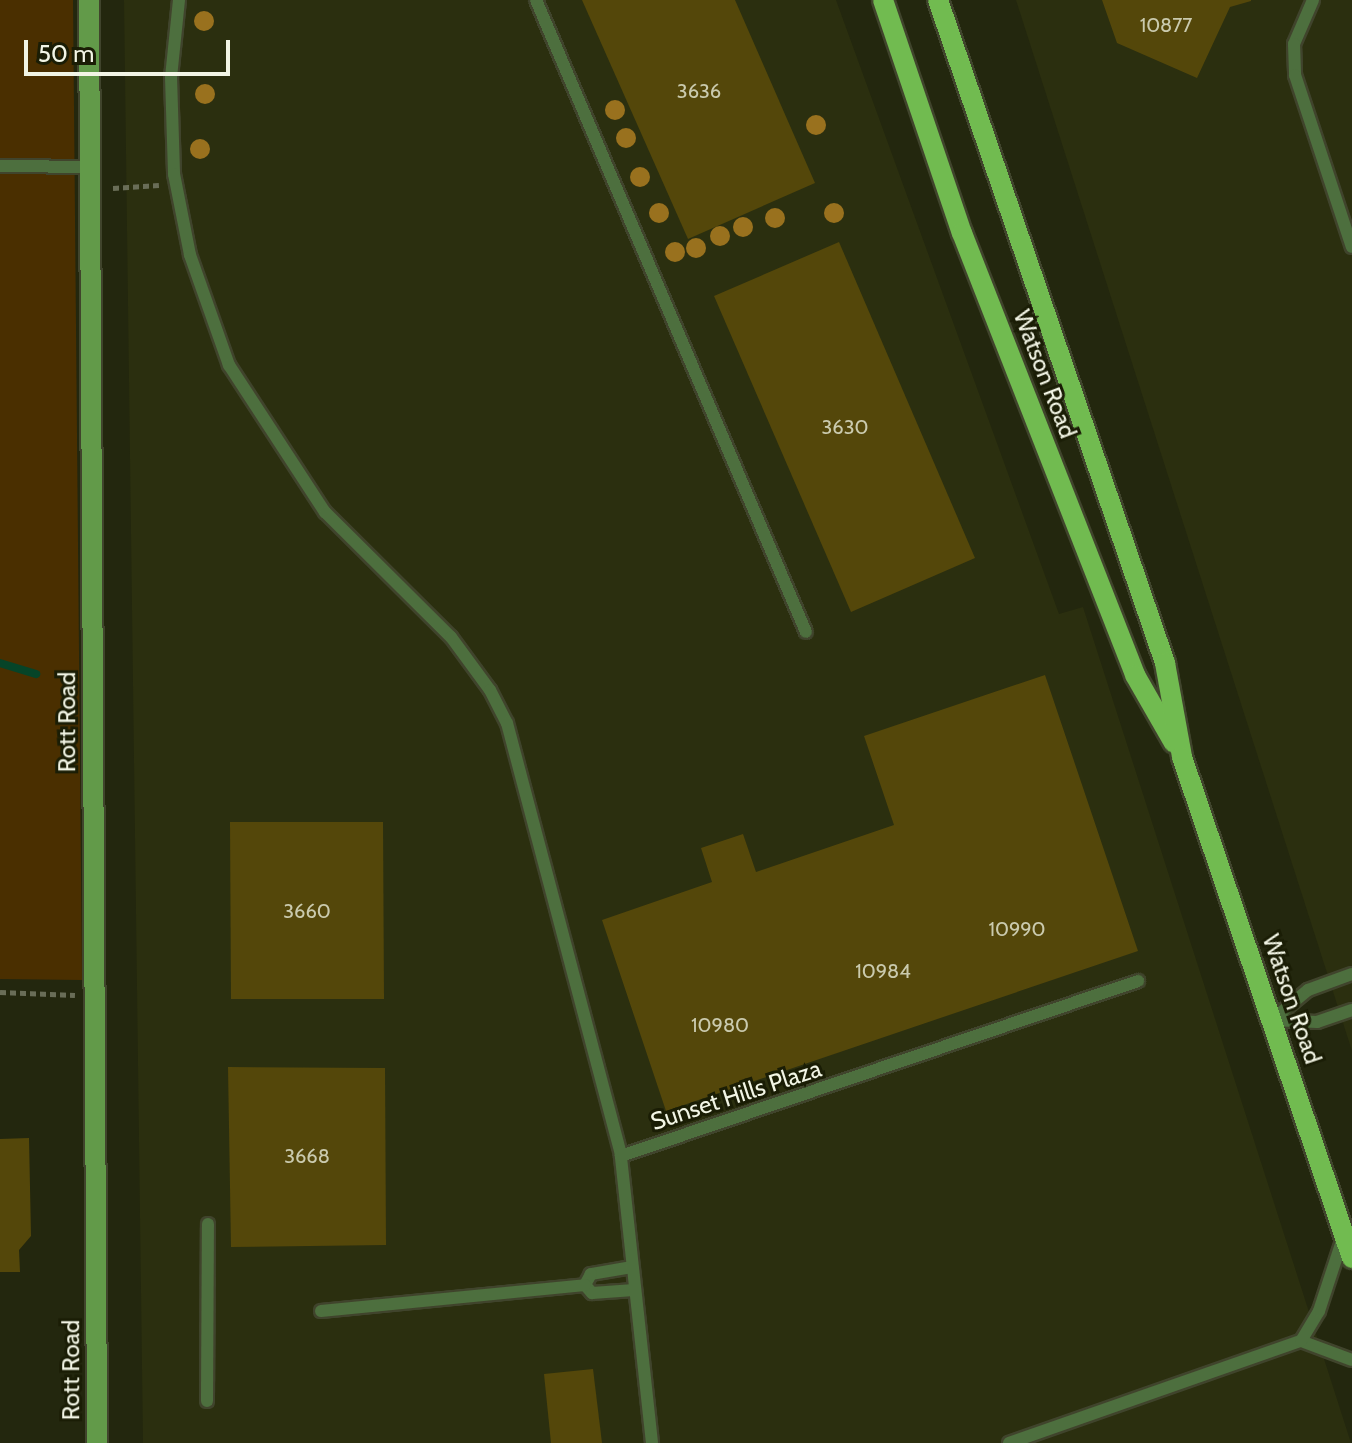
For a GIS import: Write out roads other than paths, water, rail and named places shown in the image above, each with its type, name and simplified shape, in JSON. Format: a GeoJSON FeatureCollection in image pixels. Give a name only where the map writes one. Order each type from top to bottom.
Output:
{"type":"FeatureCollection","features":[{"type":"Feature","properties":{"kind":"main road","name":"Watson Road"},"geometry":{"type":"LineString","coordinates":[[883,0],[962,233],[1135,675],[1182,757]]}},
{"type":"Feature","properties":{"kind":"main road","name":"Watson Road"},"geometry":{"type":"LineString","coordinates":[[938,0],[1165,663],[1182,757],[1352,1258]]}},
{"type":"Feature","properties":{"kind":"street","name":"Rott Road"},"geometry":{"type":"LineString","coordinates":[[89,0],[97,1443]]}},
{"type":"Feature","properties":{"kind":"lane"},"geometry":{"type":"LineString","coordinates":[[179,0],[171,77],[174,174],[190,255],[229,365],[325,512],[451,637],[490,690],[507,723],[621,1156],[652,1443]]}},
{"type":"Feature","properties":{"kind":"lane"},"geometry":{"type":"LineString","coordinates":[[536,0],[806,632]]}},
{"type":"Feature","properties":{"kind":"lane"},"geometry":{"type":"LineString","coordinates":[[1313,0],[1294,44],[1295,75],[1352,247]]}},
{"type":"Feature","properties":{"kind":"lane"},"geometry":{"type":"LineString","coordinates":[[0,166],[90,167]]}},
{"type":"Feature","properties":{"kind":"lane"},"geometry":{"type":"LineString","coordinates":[[1272,1020],[1308,990],[1352,974]]}},
{"type":"Feature","properties":{"kind":"lane","name":"Sunset Hills Plaza"},"geometry":{"type":"LineString","coordinates":[[621,1156],[1138,981]]}},
{"type":"Feature","properties":{"kind":"lane"},"geometry":{"type":"LineString","coordinates":[[1272,1020],[1317,1022],[1352,1010]]}},
{"type":"Feature","properties":{"kind":"lane"},"geometry":{"type":"LineString","coordinates":[[207,1401],[208,1224]]}},
{"type":"Feature","properties":{"kind":"lane"},"geometry":{"type":"LineString","coordinates":[[1009,1443],[1301,1341],[1319,1311],[1344,1234]]}},
{"type":"Feature","properties":{"kind":"lane"},"geometry":{"type":"LineString","coordinates":[[585,1285],[591,1274],[632,1267]]}},
{"type":"Feature","properties":{"kind":"lane"},"geometry":{"type":"LineString","coordinates":[[585,1285],[592,1293],[634,1290]]}},
{"type":"Feature","properties":{"kind":"lane"},"geometry":{"type":"LineString","coordinates":[[321,1311],[585,1285]]}},
{"type":"Feature","properties":{"kind":"lane"},"geometry":{"type":"LineString","coordinates":[[1301,1341],[1352,1360]]}},
{"type":"Feature","properties":{"kind":"lane"},"geometry":{"type":"LineString","coordinates":[[1049,1430],[1055,1443]]}},
{"type":"Feature","properties":{"kind":"waterway"},"geometry":{"type":"LineString","coordinates":[[0,663],[36,674]]}}]}
